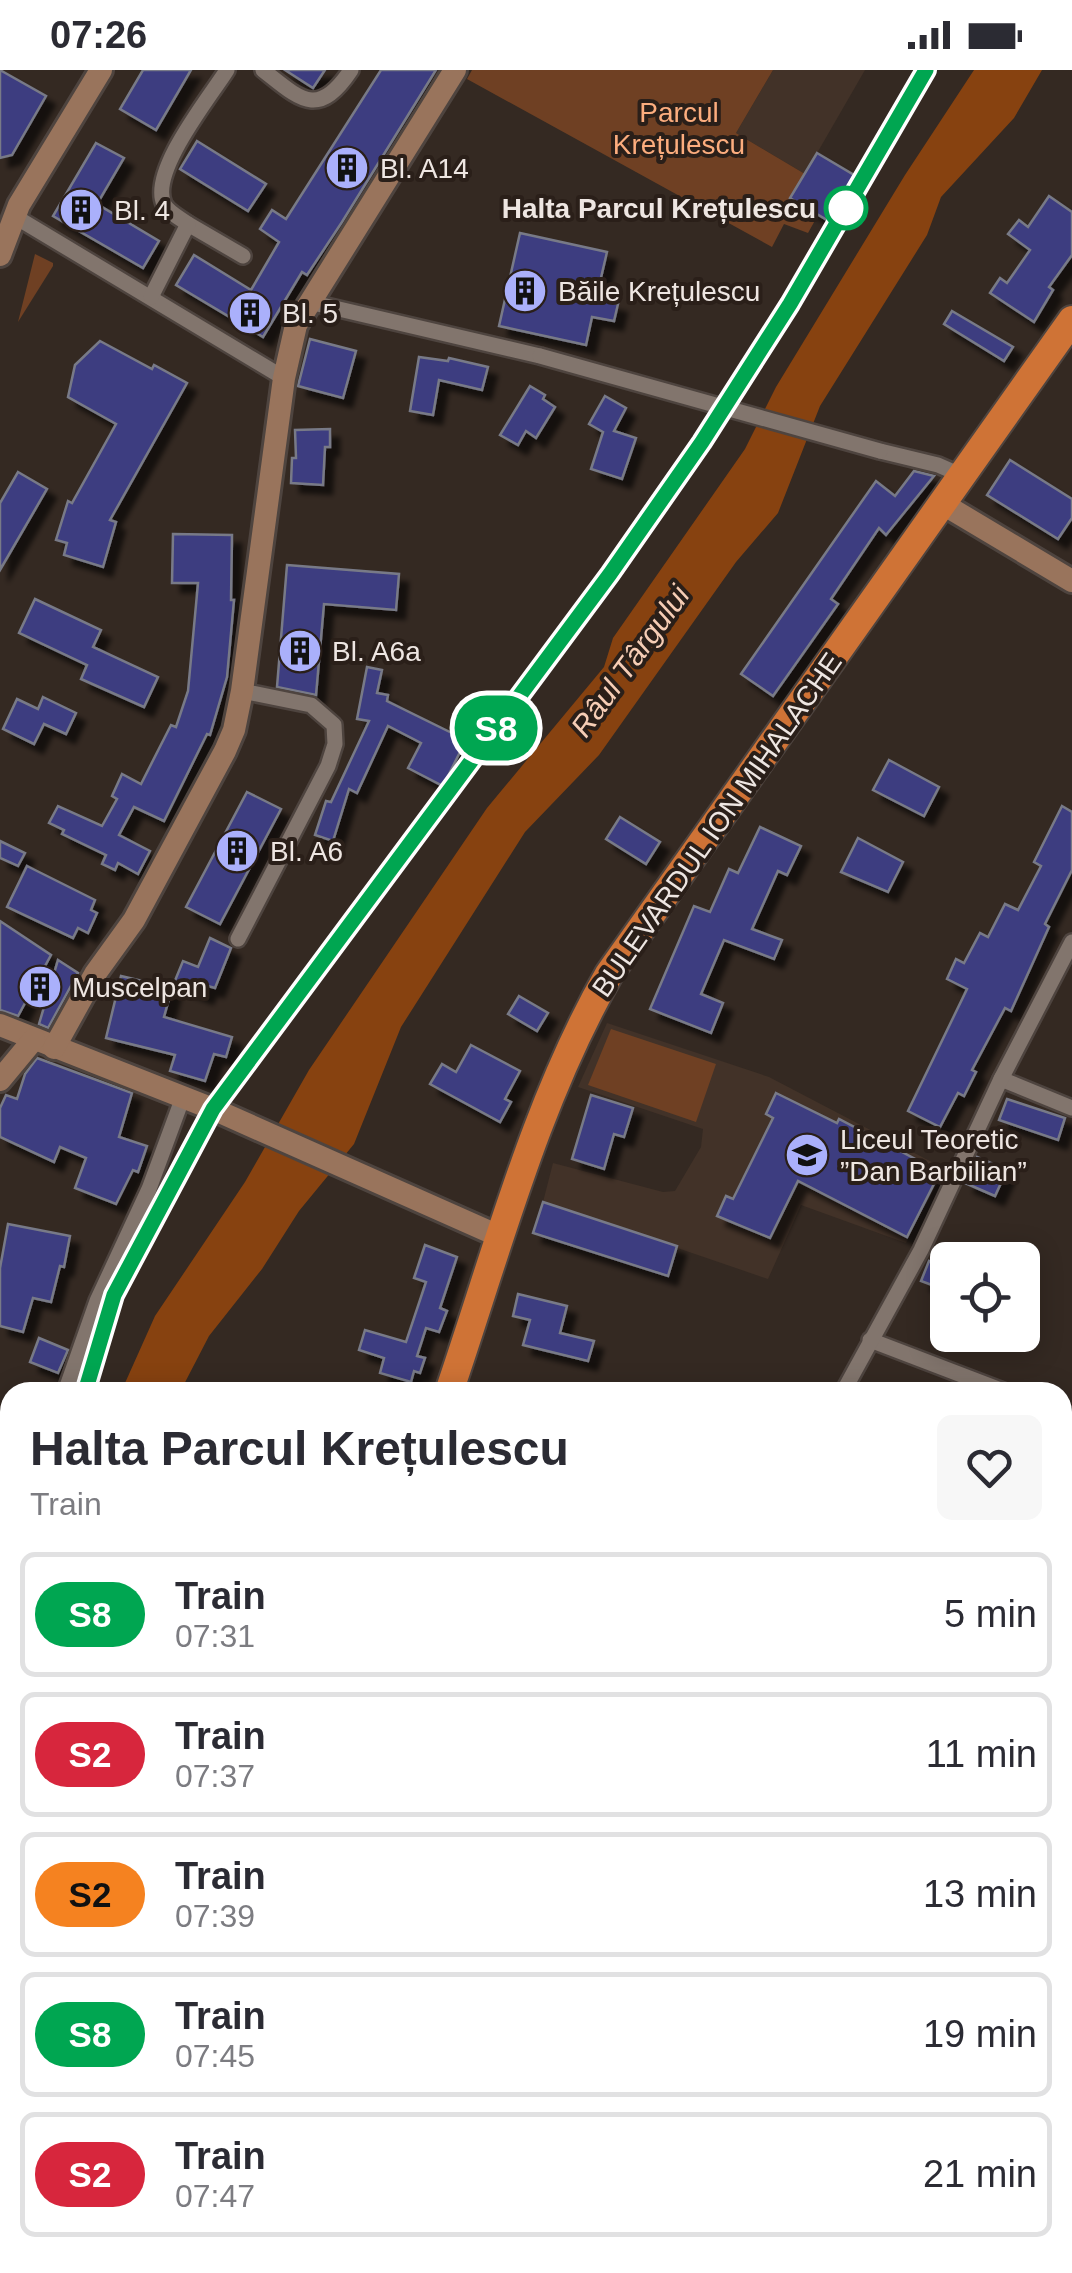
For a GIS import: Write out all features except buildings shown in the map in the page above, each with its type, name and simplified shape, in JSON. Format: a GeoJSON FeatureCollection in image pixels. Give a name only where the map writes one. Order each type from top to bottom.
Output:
{"type":"FeatureCollection","features":[{"type":"Feature","properties":{"kind":"highway","name":"BULEVARDUL ION MIHALACHE"},"geometry":{"type":"LineString","coordinates":[[453,1382],[569,1050],[609,974],[1072,320]]}},
{"type":"Feature","properties":{"kind":"main road"},"geometry":{"type":"LineString","coordinates":[[0,255],[14,216],[101,70]]}},
{"type":"Feature","properties":{"kind":"main road"},"geometry":{"type":"LineString","coordinates":[[0,1080],[44,1044],[134,920],[225,752],[242,691],[290,340],[309,302],[454,70]]}},
{"type":"Feature","properties":{"kind":"main road"},"geometry":{"type":"LineString","coordinates":[[943,504],[1072,581]]}},
{"type":"Feature","properties":{"kind":"main road"},"geometry":{"type":"LineString","coordinates":[[0,1025],[183,1097],[501,1237]]}},
{"type":"Feature","properties":{"kind":"street"},"geometry":{"type":"LineString","coordinates":[[227,70],[170,158],[162,194],[165,206],[188,224],[244,256]]}},
{"type":"Feature","properties":{"kind":"street"},"geometry":{"type":"LineString","coordinates":[[262,70],[301,100],[320,102],[336,93],[351,70]]}},
{"type":"Feature","properties":{"kind":"street"},"geometry":{"type":"LineString","coordinates":[[14,216],[284,378]]}},
{"type":"Feature","properties":{"kind":"street"},"geometry":{"type":"LineString","coordinates":[[151,297],[188,224]]}},
{"type":"Feature","properties":{"kind":"street"},"geometry":{"type":"LineString","coordinates":[[309,302],[502,345],[938,465],[963,476]]}},
{"type":"Feature","properties":{"kind":"street"},"geometry":{"type":"LineString","coordinates":[[238,939],[336,744],[334,726],[311,705],[242,691]]}},
{"type":"Feature","properties":{"kind":"street"},"geometry":{"type":"LineString","coordinates":[[849,1382],[921,1250],[1000,1079],[1072,942]]}},
{"type":"Feature","properties":{"kind":"street"},"geometry":{"type":"LineString","coordinates":[[1000,1079],[1072,1108]]}},
{"type":"Feature","properties":{"kind":"street"},"geometry":{"type":"LineString","coordinates":[[69,1382],[97,1302],[148,1189],[183,1097]]}},
{"type":"Feature","properties":{"kind":"street"},"geometry":{"type":"LineString","coordinates":[[870,1340],[980,1382]]}},
{"type":"Feature","properties":{"kind":"shaded area"},"geometry":{"type":"Polygon","coordinates":[[[773,70],[865,70],[805,174],[736,133],[773,70]]]}},
{"type":"Feature","properties":{"kind":"shaded area","name":"Liceul Teoretic ”Dan Barbilian”"},"geometry":{"type":"Polygon","coordinates":[[[607,1023],[769,1077],[945,1169],[906,1243],[801,1205],[768,1279],[543,1202],[553,1163],[663,1192],[675,1191],[701,1147],[703,1129],[578,1087],[607,1023]]]}},
{"type":"Feature","properties":{"kind":"green space","name":"Parcul Krețulescu"},"geometry":{"type":"Polygon","coordinates":[[[472,70],[773,70],[736,133],[805,174],[790,198],[818,215],[808,233],[784,224],[772,247],[467,79],[472,70]]]}},
{"type":"Feature","properties":{"kind":"green space"},"geometry":{"type":"Polygon","coordinates":[[[35,254],[53,266],[18,322],[35,254]]]}},
{"type":"Feature","properties":{"kind":"green space"},"geometry":{"type":"Polygon","coordinates":[[[611,1029],[716,1064],[696,1122],[588,1085],[611,1029]]]}},
{"type":"Feature","properties":{"kind":"water","name":"Râul Târgului"},"geometry":{"type":"Polygon","coordinates":[[[974,70],[1042,70],[1014,118],[941,197],[927,235],[820,406],[778,513],[736,562],[599,755],[525,832],[401,1027],[354,1144],[299,1211],[262,1269],[209,1336],[185,1382],[125,1382],[155,1316],[245,1182],[309,1070],[487,808],[604,667],[613,638],[745,449],[776,387],[974,70]]]}},
{"type":"Feature","properties":{"kind":"railway"},"geometry":{"type":"LineString","coordinates":[[88,1382],[114,1295],[213,1109],[609,574],[702,442],[790,304],[926,70]]}},
{"type":"Feature","properties":{"kind":"train","name":"S8"},"geometry":{"type":"LineString","coordinates":[[88,1382],[114,1295],[213,1109],[610,574],[702,442],[790,304],[926,70]]}},
{"type":"Feature","properties":{"kind":"place","name":"Bl. A14"},"geometry":{"type":"Point","coordinates":[347,168]}},
{"type":"Feature","properties":{"kind":"place","name":"Halta Parcul Krețulescu"},"geometry":{"type":"Point","coordinates":[846,208]}},
{"type":"Feature","properties":{"kind":"place","name":"Bl. 4"},"geometry":{"type":"Point","coordinates":[81,210]}},
{"type":"Feature","properties":{"kind":"place","name":"Băile Krețulescu"},"geometry":{"type":"Point","coordinates":[525,291]}},
{"type":"Feature","properties":{"kind":"place","name":"Bl. 5"},"geometry":{"type":"Point","coordinates":[250,313]}},
{"type":"Feature","properties":{"kind":"place","name":"Bl. A6a"},"geometry":{"type":"Point","coordinates":[300,651]}},
{"type":"Feature","properties":{"kind":"place","name":"Bl. A6"},"geometry":{"type":"Point","coordinates":[237,851]}},
{"type":"Feature","properties":{"kind":"place","name":"Muscelpan"},"geometry":{"type":"Point","coordinates":[40,987]}},
{"type":"Feature","properties":{"kind":"place","name":"Liceul Teoretic ”Dan Barbilian”"},"geometry":{"type":"Point","coordinates":[807,1155]}}]}
